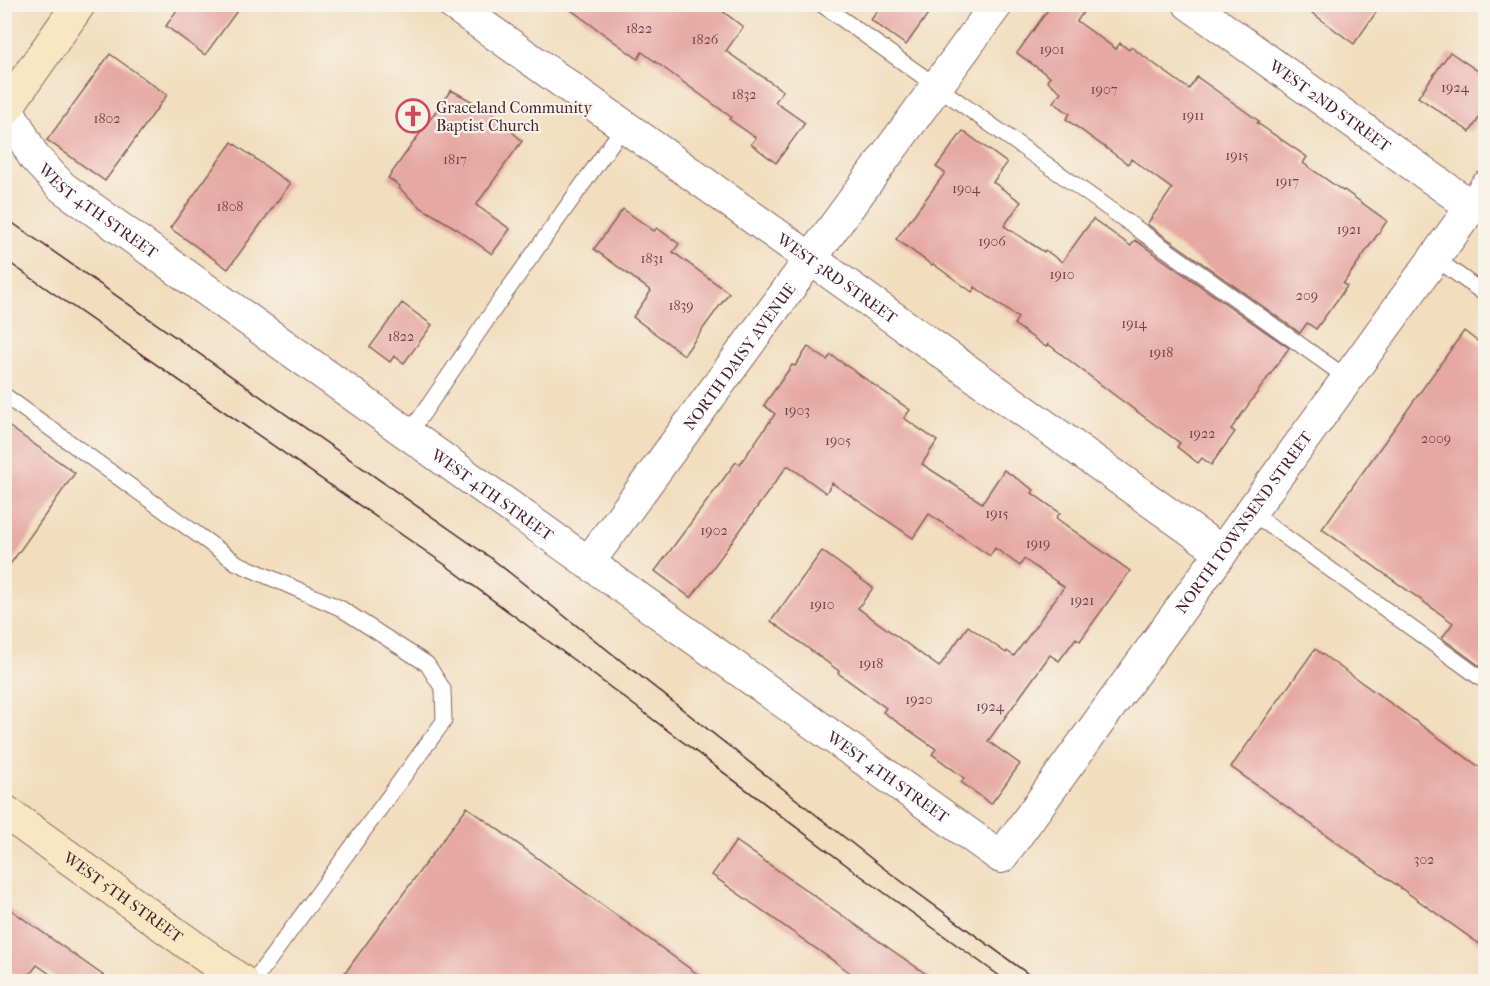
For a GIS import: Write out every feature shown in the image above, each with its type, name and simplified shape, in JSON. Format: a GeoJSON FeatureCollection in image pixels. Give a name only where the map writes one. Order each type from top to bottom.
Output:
{"type":"FeatureCollection","features":[{"type":"Feature","properties":{"kind":"street"},"geometry":{"type":"LineString","coordinates":[[6,110],[79,4]]}},
{"type":"Feature","properties":{"kind":"street","name":"WEST 3RD STREET"},"geometry":{"type":"LineString","coordinates":[[453,4],[1222,552]]}},
{"type":"Feature","properties":{"kind":"street","name":"NORTH DAISY AVENUE"},"geometry":{"type":"LineString","coordinates":[[588,563],[997,4]]}},
{"type":"Feature","properties":{"kind":"street","name":"WEST 2ND STREET"},"geometry":{"type":"LineString","coordinates":[[1189,4],[1479,197]]}},
{"type":"Feature","properties":{"kind":"street","name":"WEST 4TH STREET"},"geometry":{"type":"LineString","coordinates":[[6,110],[34,157],[62,187],[1001,857]]}},
{"type":"Feature","properties":{"kind":"street","name":"NORTH TOWNSEND STREET"},"geometry":{"type":"LineString","coordinates":[[1001,857],[1479,197]]}},
{"type":"Feature","properties":{"kind":"street","name":"WEST 5TH STREET"},"geometry":{"type":"LineString","coordinates":[[8,821],[242,981]]}},
{"type":"Feature","properties":{"kind":"lane"},"geometry":{"type":"LineString","coordinates":[[821,4],[1347,378]]}},
{"type":"Feature","properties":{"kind":"lane"},"geometry":{"type":"LineString","coordinates":[[409,434],[624,126]]}},
{"type":"Feature","properties":{"kind":"lane"},"geometry":{"type":"LineString","coordinates":[[1435,258],[1485,295]]}},
{"type":"Feature","properties":{"kind":"lane"},"geometry":{"type":"LineString","coordinates":[[4,395],[237,563],[340,608],[427,664],[444,688],[444,721],[253,981]]}},
{"type":"Feature","properties":{"kind":"lane"},"geometry":{"type":"LineString","coordinates":[[1251,512],[1485,682]]}},
{"type":"Feature","properties":{"kind":"building"},"geometry":{"type":"Polygon","coordinates":[[[181,4],[242,4],[205,55],[166,26],[181,4]]]}},
{"type":"Feature","properties":{"kind":"building"},"geometry":{"type":"Polygon","coordinates":[[[563,4],[713,4],[743,27],[726,51],[783,91],[775,102],[805,123],[776,163],[751,144],[756,138],[729,119],[731,117],[642,52],[638,59],[563,4]]]}},
{"type":"Feature","properties":{"kind":"building"},"geometry":{"type":"Polygon","coordinates":[[[882,4],[935,4],[906,45],[871,20],[882,4]]]}},
{"type":"Feature","properties":{"kind":"building"},"geometry":{"type":"Polygon","coordinates":[[[1052,4],[1089,4],[1077,21],[1116,49],[1120,43],[1129,50],[1131,47],[1189,89],[1197,77],[1259,121],[1257,123],[1307,157],[1303,163],[1387,221],[1343,284],[1347,286],[1316,329],[1307,323],[1300,333],[1147,224],[1172,189],[1131,159],[1128,164],[1066,119],[1070,114],[1053,102],[1061,92],[1047,81],[1050,77],[1017,53],[1052,4]]]}},
{"type":"Feature","properties":{"kind":"building"},"geometry":{"type":"Polygon","coordinates":[[[1300,4],[1382,4],[1354,44],[1300,4]]]}},
{"type":"Feature","properties":{"kind":"building"},"geometry":{"type":"Polygon","coordinates":[[[1450,52],[1485,76],[1485,109],[1470,132],[1418,97],[1450,52]]]}},
{"type":"Feature","properties":{"kind":"building"},"geometry":{"type":"Polygon","coordinates":[[[110,54],[167,95],[105,181],[47,140],[110,54]]]}},
{"type":"Feature","properties":{"kind":"building"},"geometry":{"type":"Polygon","coordinates":[[[451,90],[490,111],[522,141],[476,205],[510,229],[492,254],[457,229],[420,207],[399,188],[400,186],[388,178],[451,90]]]}},
{"type":"Feature","properties":{"kind":"building"},"geometry":{"type":"Polygon","coordinates":[[[963,131],[1007,163],[993,182],[1021,202],[1004,226],[1062,262],[1093,219],[1131,246],[1135,240],[1289,348],[1231,429],[1235,432],[1211,465],[1202,458],[1198,463],[1177,447],[1180,443],[1048,344],[1046,347],[1014,324],[1018,318],[975,287],[972,292],[896,239],[945,173],[936,167],[963,131]]]}},
{"type":"Feature","properties":{"kind":"building"},"geometry":{"type":"Polygon","coordinates":[[[232,142],[290,184],[228,269],[170,228],[232,142]]]}},
{"type":"Feature","properties":{"kind":"building"},"geometry":{"type":"Polygon","coordinates":[[[623,209],[654,231],[657,228],[679,244],[673,252],[729,293],[684,355],[633,317],[651,291],[594,249],[623,209]]]}},
{"type":"Feature","properties":{"kind":"building"},"geometry":{"type":"Polygon","coordinates":[[[402,303],[432,325],[404,363],[394,356],[390,362],[370,347],[402,303]]]}},
{"type":"Feature","properties":{"kind":"building"},"geometry":{"type":"Polygon","coordinates":[[[1464,331],[1485,347],[1485,670],[1442,638],[1453,623],[1322,529],[1464,331]]]}},
{"type":"Feature","properties":{"kind":"building"},"geometry":{"type":"Polygon","coordinates":[[[808,347],[827,360],[831,355],[910,410],[904,418],[937,441],[922,464],[982,503],[1004,470],[1034,490],[1032,493],[1060,513],[1056,518],[1130,571],[1080,641],[1076,638],[1059,661],[1050,655],[988,741],[1020,764],[991,804],[961,782],[964,778],[932,754],[936,749],[883,712],[886,708],[771,621],[822,551],[873,588],[858,608],[939,667],[968,626],[1006,653],[1007,651],[1014,656],[1064,587],[1024,559],[1020,566],[995,548],[990,556],[929,514],[913,538],[832,483],[826,493],[787,466],[691,598],[655,571],[736,462],[740,464],[775,414],[764,405],[792,365],[795,366],[808,347]]]}},
{"type":"Feature","properties":{"kind":"building"},"geometry":{"type":"Polygon","coordinates":[[[4,423],[75,473],[4,573],[4,423]]]}},
{"type":"Feature","properties":{"kind":"building"},"geometry":{"type":"Polygon","coordinates":[[[1315,649],[1485,771],[1485,948],[1231,767],[1315,649]]]}},
{"type":"Feature","properties":{"kind":"building"},"geometry":{"type":"Polygon","coordinates":[[[467,807],[707,981],[339,981],[467,807]]]}},
{"type":"Feature","properties":{"kind":"building"},"geometry":{"type":"Polygon","coordinates":[[[736,841],[936,981],[862,981],[712,875],[736,841]]]}},
{"type":"Feature","properties":{"kind":"building"},"geometry":{"type":"Polygon","coordinates":[[[4,905],[111,981],[60,981],[37,965],[24,981],[4,968],[4,905]]]}},
{"type":"Feature","properties":{"kind":"tram line"},"geometry":{"type":"LineString","coordinates":[[4,217],[491,558],[882,867],[1039,982]]}},
{"type":"Feature","properties":{"kind":"tram line"},"geometry":{"type":"LineString","coordinates":[[4,259],[444,564],[857,873],[1008,982]]}},
{"type":"Feature","properties":{"kind":"place","name":"Graceland Community Baptist Church"},"geometry":{"type":"Point","coordinates":[413,116]}}]}
